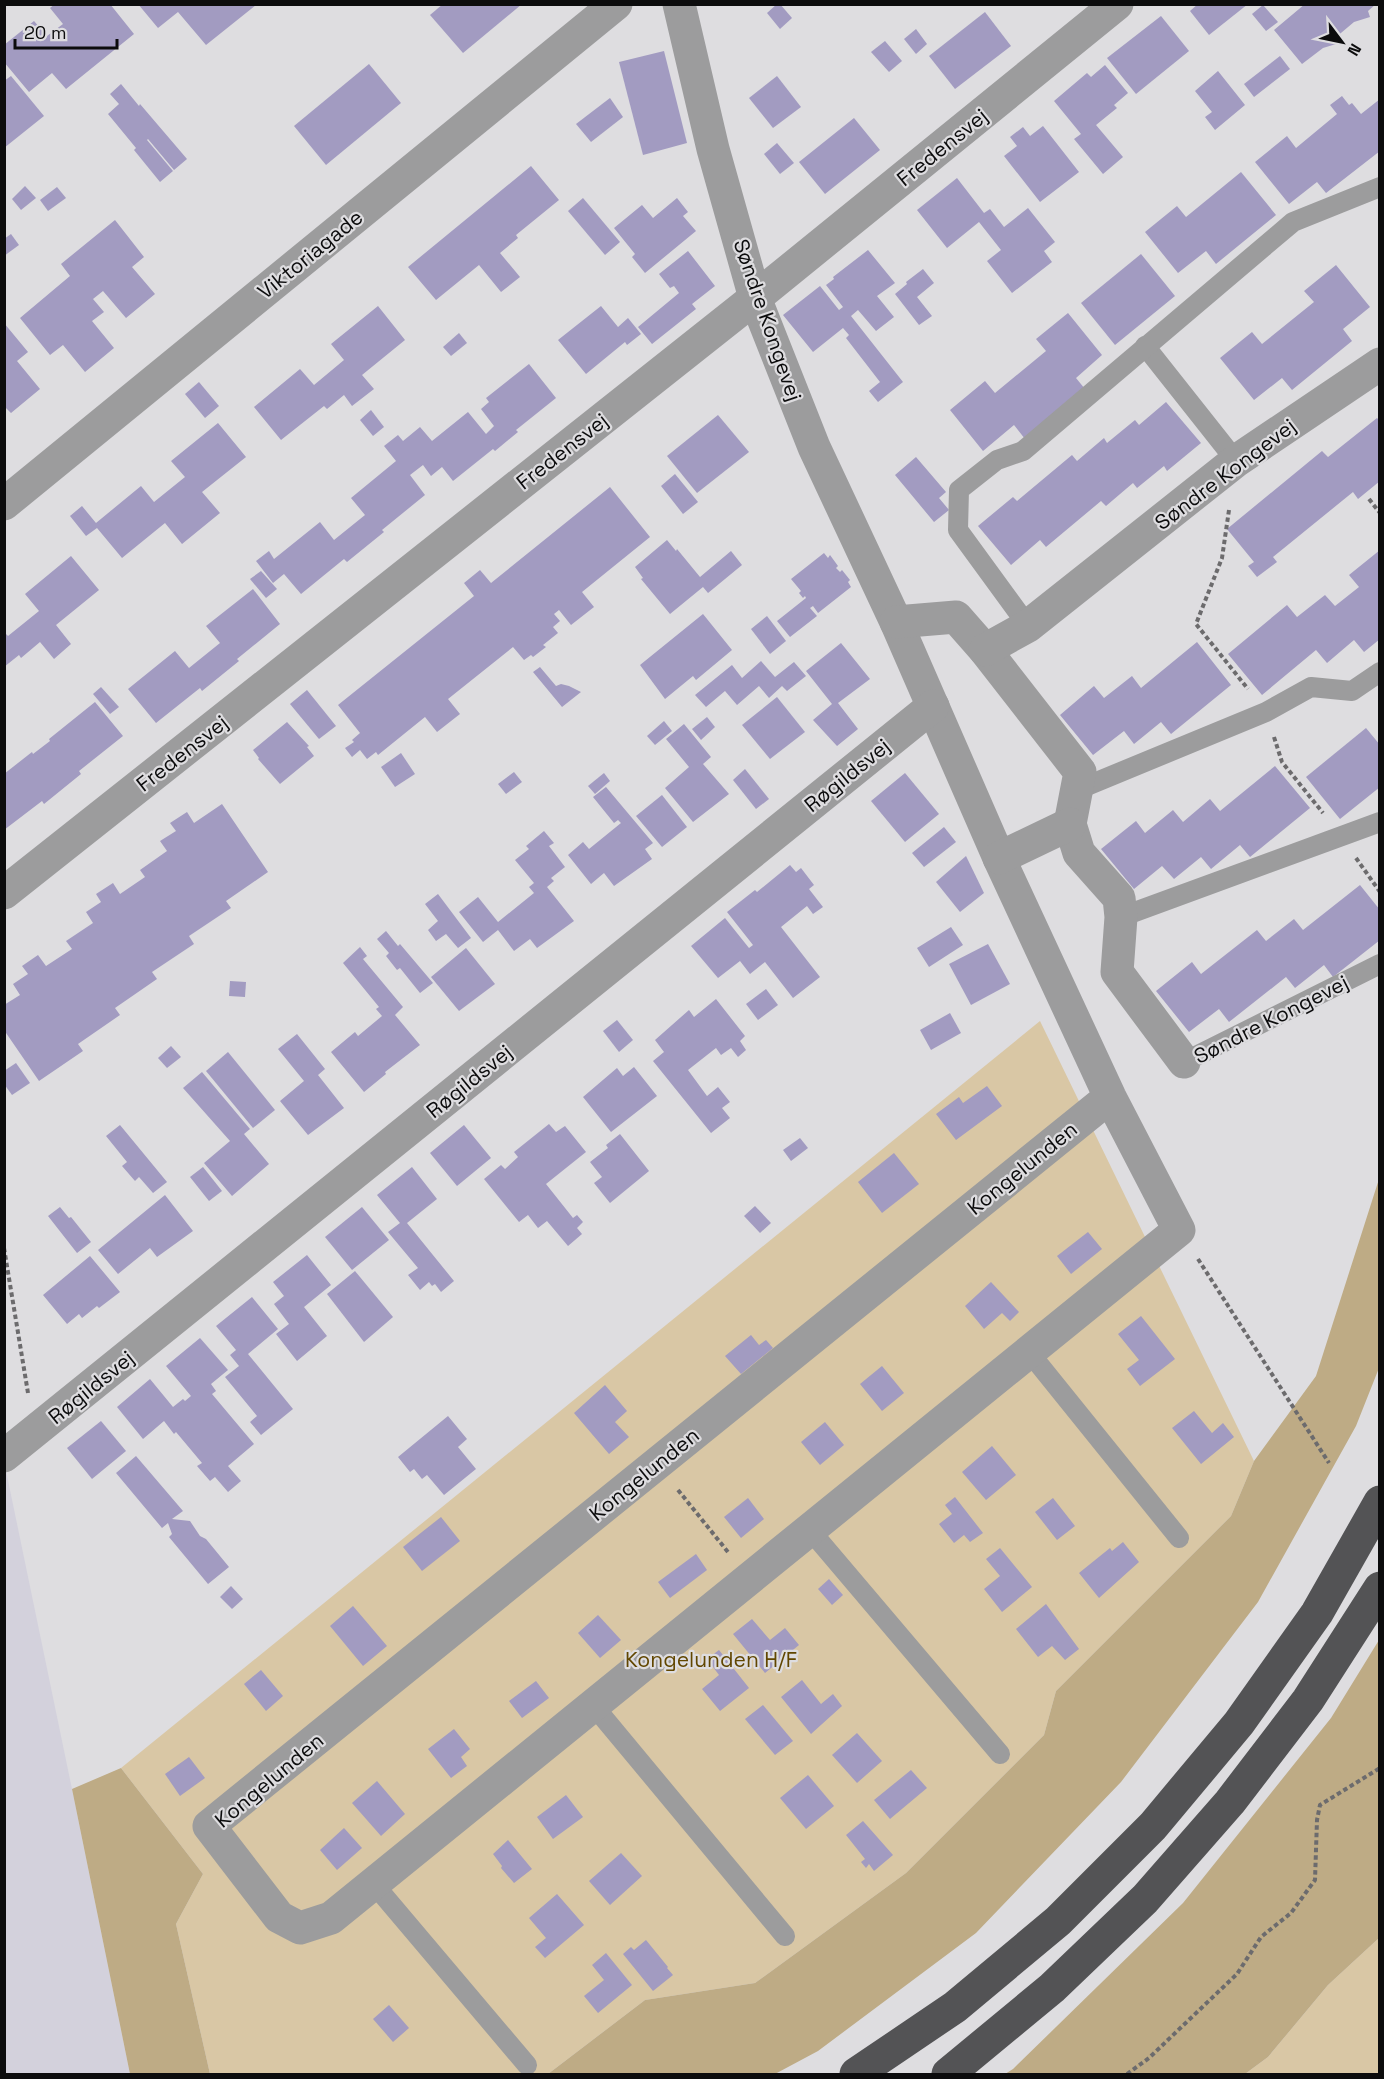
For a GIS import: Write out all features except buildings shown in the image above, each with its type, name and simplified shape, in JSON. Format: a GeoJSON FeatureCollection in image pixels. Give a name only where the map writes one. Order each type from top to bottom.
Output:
{"type":"FeatureCollection","features":[{"type":"Feature","properties":{"kind":"highway"},"geometry":{"type":"LineString","coordinates":[[856,2074],[954,2007],[1058,1921],[1153,1826],[1246,1714],[1317,1613],[1380,1502]]}},
{"type":"Feature","properties":{"kind":"highway"},"geometry":{"type":"LineString","coordinates":[[948,2074],[1053,1988],[1152,1890],[1230,1802],[1308,1700],[1380,1588]]}},
{"type":"Feature","properties":{"kind":"street","name":"Viktoriagade"},"geometry":{"type":"LineString","coordinates":[[4,504],[616,4]]}},
{"type":"Feature","properties":{"kind":"street","name":"Søndre Kongevej"},"geometry":{"type":"LineString","coordinates":[[679,4],[713,149],[755,298],[814,447],[896,622],[999,858],[1110,1097],[1179,1230]]}},
{"type":"Feature","properties":{"kind":"street","name":"Fredensvej"},"geometry":{"type":"LineString","coordinates":[[4,893],[755,298],[1117,4]]}},
{"type":"Feature","properties":{"kind":"street","name":"Søndre Kongevej"},"geometry":{"type":"LineString","coordinates":[[985,650],[1028,626],[1236,461],[1380,364]]}},
{"type":"Feature","properties":{"kind":"street","name":"Søndre Kongevej"},"geometry":{"type":"LineString","coordinates":[[896,622],[956,617],[985,650],[1080,772],[1070,824],[1079,853],[1119,898],[1122,917],[1117,972],[1184,1062]]}},
{"type":"Feature","properties":{"kind":"street","name":"Røgildsvej"},"geometry":{"type":"LineString","coordinates":[[4,1456],[933,706]]}},
{"type":"Feature","properties":{"kind":"street"},"geometry":{"type":"LineString","coordinates":[[999,858],[1070,824]]}},
{"type":"Feature","properties":{"kind":"street","name":"Kongelunden"},"geometry":{"type":"LineString","coordinates":[[1110,1097],[209,1826],[279,1917],[300,1928],[331,1918],[1179,1230]]}},
{"type":"Feature","properties":{"kind":"lane"},"geometry":{"type":"LineString","coordinates":[[1028,626],[958,530],[959,490],[997,460],[1023,451],[1293,222],[1380,187]]}},
{"type":"Feature","properties":{"kind":"lane"},"geometry":{"type":"LineString","coordinates":[[1145,346],[1236,461]]}},
{"type":"Feature","properties":{"kind":"lane"},"geometry":{"type":"LineString","coordinates":[[1077,790],[1266,712],[1311,687],[1352,691],[1380,672]]}},
{"type":"Feature","properties":{"kind":"lane"},"geometry":{"type":"LineString","coordinates":[[1122,917],[1380,822]]}},
{"type":"Feature","properties":{"kind":"lane","name":"Søndre Kongevej"},"geometry":{"type":"LineString","coordinates":[[1184,1062],[1380,964]]}},
{"type":"Feature","properties":{"kind":"lane"},"geometry":{"type":"LineString","coordinates":[[1029,1352],[1179,1538]]}},
{"type":"Feature","properties":{"kind":"lane"},"geometry":{"type":"LineString","coordinates":[[810,1530],[1000,1754]]}},
{"type":"Feature","properties":{"kind":"lane"},"geometry":{"type":"LineString","coordinates":[[593,1705],[784,1936]]}},
{"type":"Feature","properties":{"kind":"lane"},"geometry":{"type":"LineString","coordinates":[[373,1883],[527,2065]]}},
{"type":"Feature","properties":{"kind":"path"},"geometry":{"type":"LineString","coordinates":[[1369,499],[1380,513]]}},
{"type":"Feature","properties":{"kind":"path"},"geometry":{"type":"LineString","coordinates":[[1179,1230],[1255,1344],[1329,1463]]}},
{"type":"Feature","properties":{"kind":"path"},"geometry":{"type":"LineString","coordinates":[[4,1248],[35,1432]]}},
{"type":"Feature","properties":{"kind":"path"},"geometry":{"type":"LineString","coordinates":[[657,1463],[749,1578]]}},
{"type":"Feature","properties":{"kind":"path"},"geometry":{"type":"LineString","coordinates":[[1127,2074],[1149,2058],[1237,1974],[1260,1937],[1291,1913],[1315,1881],[1317,1820],[1320,1805],[1380,1768]]}},
{"type":"Feature","properties":{"kind":"shaded area"},"geometry":{"type":"Polygon","coordinates":[[[1379,1179],[1379,1368],[1356,1426],[1258,1602],[1121,1782],[976,1933],[818,2051],[775,2074],[548,2074],[645,2000],[755,1983],[906,1873],[1044,1735],[1056,1691],[1231,1516],[1254,1461],[1316,1376],[1379,1179]]]}},
{"type":"Feature","properties":{"kind":"shaded area"},"geometry":{"type":"Polygon","coordinates":[[[4,1461],[72,1789],[130,2074],[5,2074],[4,1461]]]}},
{"type":"Feature","properties":{"kind":"shaded area"},"geometry":{"type":"Polygon","coordinates":[[[1379,1640],[1379,1938],[1328,1985],[1268,2057],[1245,2074],[1005,2074],[1013,2069],[1183,1903],[1331,1718],[1379,1640]]]}},
{"type":"Feature","properties":{"kind":"shaded area"},"geometry":{"type":"Polygon","coordinates":[[[121,1768],[203,1874],[176,1924],[210,2074],[130,2074],[72,1789],[121,1768]]]}},
{"type":"Feature","properties":{"kind":"green space","name":"Kongelunden H/F"},"geometry":{"type":"Polygon","coordinates":[[[1040,1021],[1254,1461],[1231,1516],[1056,1691],[1044,1735],[906,1873],[755,1983],[645,2000],[548,2074],[210,2074],[176,1924],[203,1874],[121,1768],[1040,1021]]]}},
{"type":"Feature","properties":{"kind":"green space"},"geometry":{"type":"Polygon","coordinates":[[[1379,1938],[1379,2074],[1245,2074],[1268,2057],[1328,1985],[1379,1938]]]}}]}
